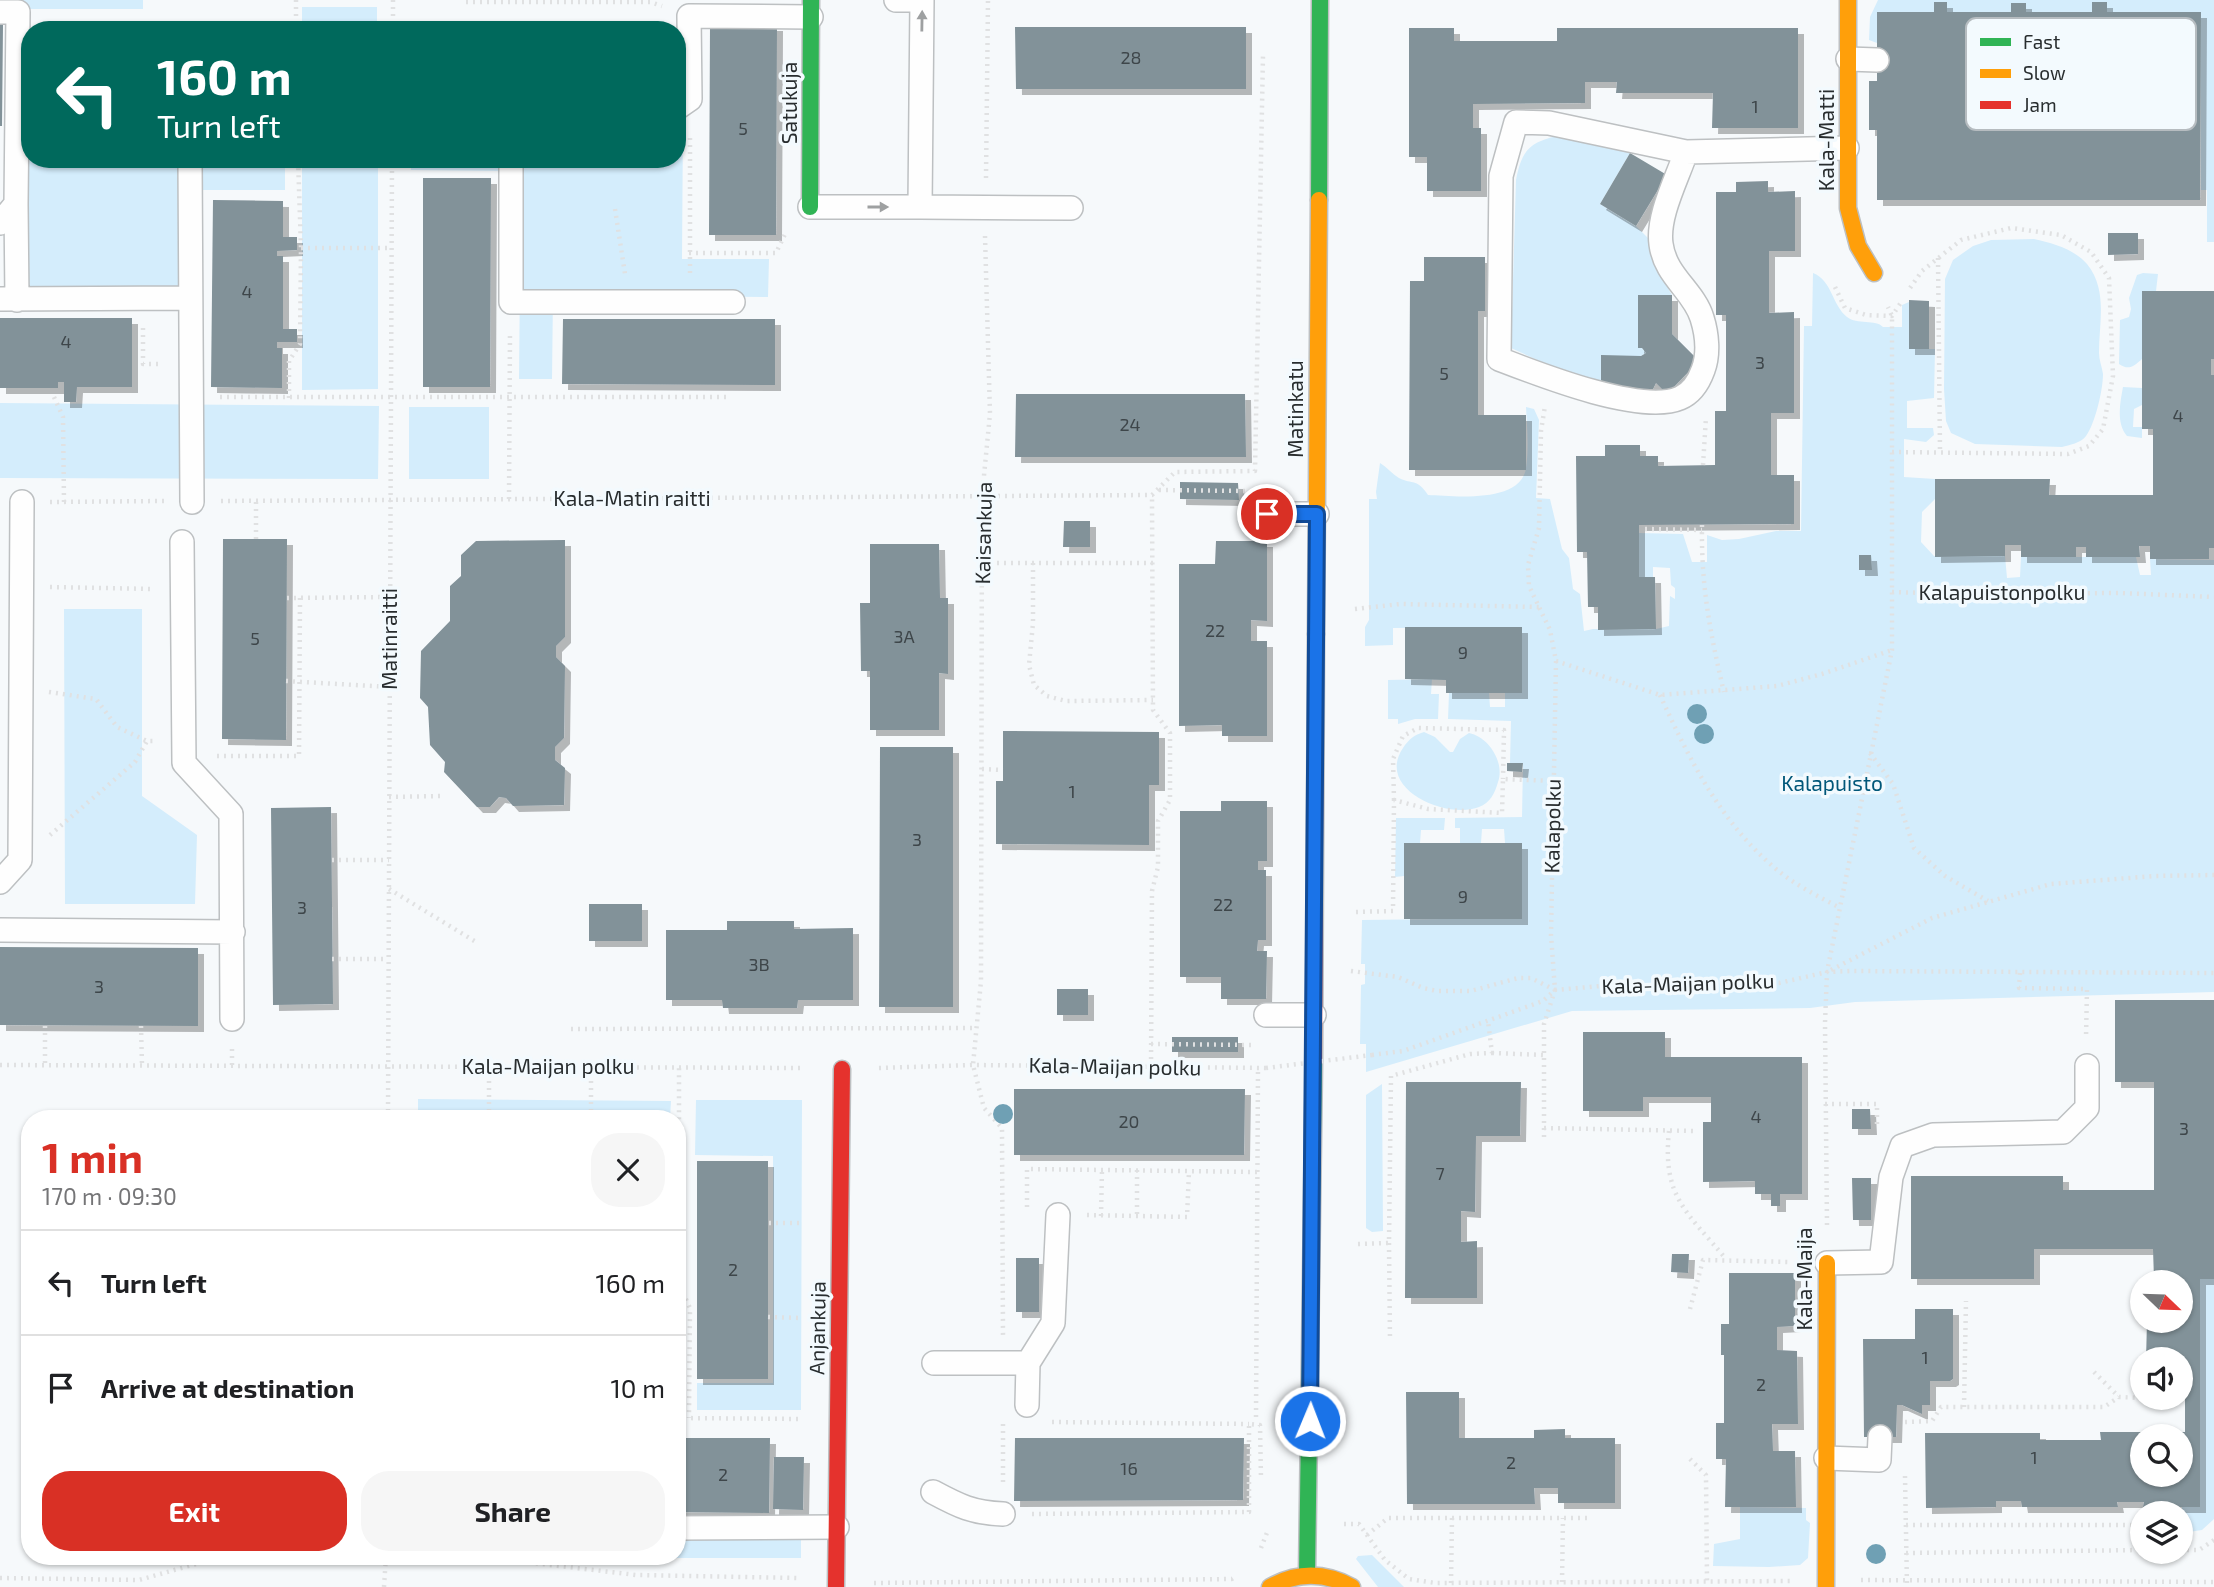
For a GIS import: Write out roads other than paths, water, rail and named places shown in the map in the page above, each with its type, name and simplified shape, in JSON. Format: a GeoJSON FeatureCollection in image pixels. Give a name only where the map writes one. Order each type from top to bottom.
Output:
{"type":"FeatureCollection","features":[{"type":"Feature","properties":{"kind":"street","name":"Matinkatu"},"geometry":{"type":"LineString","coordinates":[[1307,1575],[1314,1015],[1320,0]]}},
{"type":"Feature","properties":{"kind":"street","name":"Kala-Matti"},"geometry":{"type":"LineString","coordinates":[[1848,0],[1847,208],[1858,246],[1874,274]]}},
{"type":"Feature","properties":{"kind":"street","name":"Satukuja"},"geometry":{"type":"LineString","coordinates":[[810,207],[811,8]]}},
{"type":"Feature","properties":{"kind":"street","name":"Anjankuja"},"geometry":{"type":"LineString","coordinates":[[836,1583],[842,1069]]}},
{"type":"Feature","properties":{"kind":"street","name":"Kala-Maija"},"geometry":{"type":"LineString","coordinates":[[1826,1587],[1827,1264]]}},
{"type":"Feature","properties":{"kind":"street"},"geometry":{"type":"LineString","coordinates":[[1270,1587],[1291,1577],[1307,1575],[1335,1579],[1352,1587]]}},
{"type":"Feature","properties":{"kind":"lane"},"geometry":{"type":"LineString","coordinates":[[896,0],[922,1],[920,207]]}},
{"type":"Feature","properties":{"kind":"lane"},"geometry":{"type":"LineString","coordinates":[[686,60],[689,16],[811,8]]}},
{"type":"Feature","properties":{"kind":"lane"},"geometry":{"type":"LineString","coordinates":[[0,12],[18,12],[21,71]]}},
{"type":"Feature","properties":{"kind":"lane"},"geometry":{"type":"LineString","coordinates":[[1848,59],[1877,60]]}},
{"type":"Feature","properties":{"kind":"lane"},"geometry":{"type":"LineString","coordinates":[[1686,152],[1661,217],[1660,242],[1665,262],[1702,315],[1707,360],[1698,383],[1681,398],[1659,403],[1578,388],[1499,359],[1500,176],[1516,122],[1549,122],[1686,152],[1847,148]]}},
{"type":"Feature","properties":{"kind":"lane"},"geometry":{"type":"LineString","coordinates":[[21,138],[8,300],[190,299]]}},
{"type":"Feature","properties":{"kind":"lane"},"geometry":{"type":"LineString","coordinates":[[190,168],[192,502]]}},
{"type":"Feature","properties":{"kind":"lane"},"geometry":{"type":"LineString","coordinates":[[511,168],[511,302],[733,302]]}},
{"type":"Feature","properties":{"kind":"lane"},"geometry":{"type":"LineString","coordinates":[[0,223],[16,204]]}},
{"type":"Feature","properties":{"kind":"lane"},"geometry":{"type":"LineString","coordinates":[[810,207],[1070,208]]}},
{"type":"Feature","properties":{"kind":"lane"},"geometry":{"type":"LineString","coordinates":[[0,882],[20,860],[22,502]]}},
{"type":"Feature","properties":{"kind":"lane"},"geometry":{"type":"LineString","coordinates":[[1267,514],[1317,514]]}},
{"type":"Feature","properties":{"kind":"lane"},"geometry":{"type":"LineString","coordinates":[[182,542],[184,762],[231,814],[233,1019]]}},
{"type":"Feature","properties":{"kind":"lane"},"geometry":{"type":"LineString","coordinates":[[0,930],[233,932]]}},
{"type":"Feature","properties":{"kind":"lane"},"geometry":{"type":"LineString","coordinates":[[1266,1015],[1314,1015]]}},
{"type":"Feature","properties":{"kind":"lane"},"geometry":{"type":"LineString","coordinates":[[1827,1264],[1881,1262],[1891,1177],[1902,1146],[1933,1135],[2063,1132],[2087,1108],[2087,1066]]}},
{"type":"Feature","properties":{"kind":"lane"},"geometry":{"type":"LineString","coordinates":[[1027,1405],[1028,1363],[1053,1324],[1058,1215]]}},
{"type":"Feature","properties":{"kind":"lane"},"geometry":{"type":"LineString","coordinates":[[934,1363],[1028,1363]]}},
{"type":"Feature","properties":{"kind":"lane"},"geometry":{"type":"LineString","coordinates":[[1826,1458],[1879,1460],[1880,1437]]}},
{"type":"Feature","properties":{"kind":"lane"},"geometry":{"type":"LineString","coordinates":[[933,1492],[981,1513],[1003,1514]]}},
{"type":"Feature","properties":{"kind":"lane"},"geometry":{"type":"LineString","coordinates":[[686,1528],[837,1527]]}},
{"type":"Feature","properties":{"kind":"park label","name":"Kalapuisto"},"geometry":{"type":"Point","coordinates":[1832,784]}}]}
